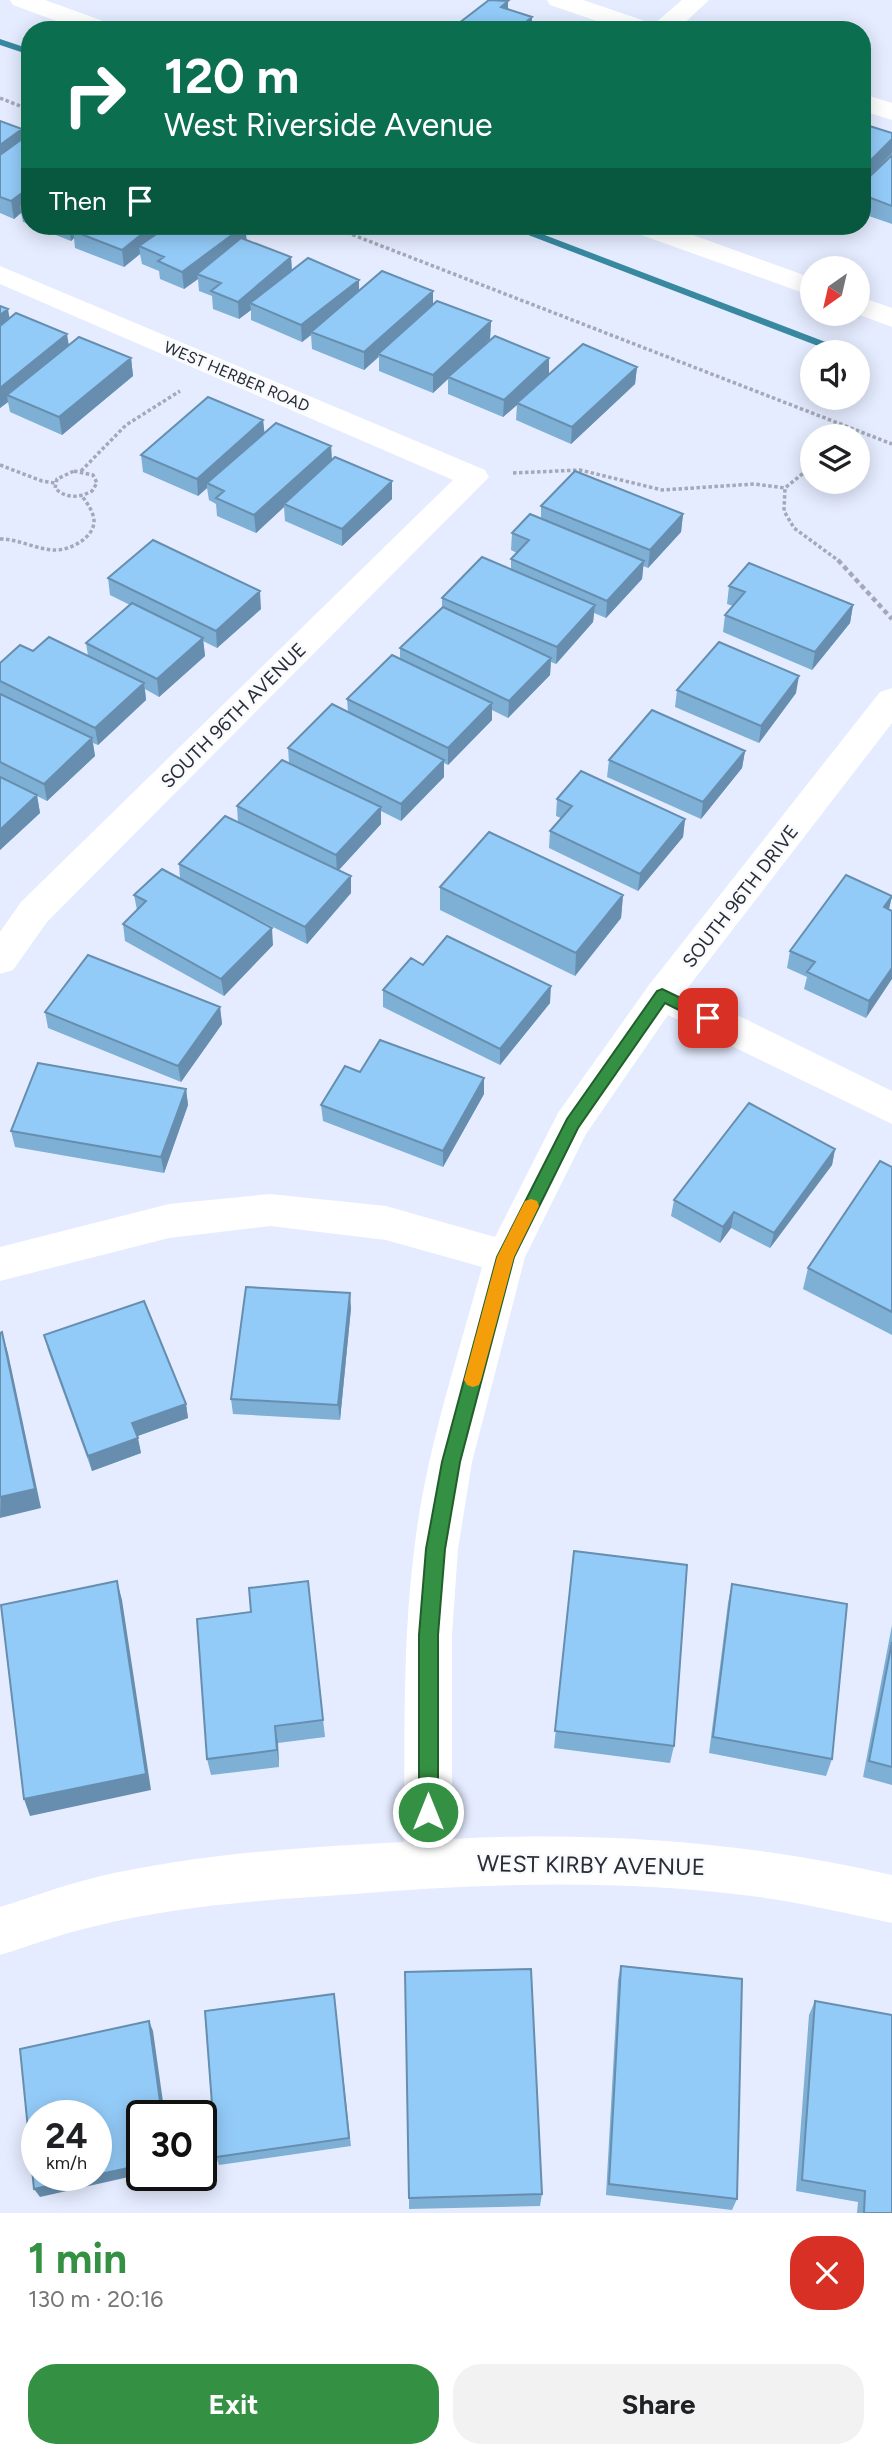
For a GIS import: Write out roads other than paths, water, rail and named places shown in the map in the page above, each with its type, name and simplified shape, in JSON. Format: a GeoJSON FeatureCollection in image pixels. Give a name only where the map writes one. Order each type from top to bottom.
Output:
{"type":"FeatureCollection","features":[{"type":"Feature","properties":{"kind":"street"},"geometry":{"type":"LineString","coordinates":[[22,0],[80,21]]}},
{"type":"Feature","properties":{"kind":"street"},"geometry":{"type":"LineString","coordinates":[[559,0],[621,21]]}},
{"type":"Feature","properties":{"kind":"street"},"geometry":{"type":"LineString","coordinates":[[672,21],[697,0]]}},
{"type":"Feature","properties":{"kind":"street"},"geometry":{"type":"LineString","coordinates":[[871,105],[892,112]]}},
{"type":"Feature","properties":{"kind":"street"},"geometry":{"type":"LineString","coordinates":[[668,235],[800,284]]}},
{"type":"Feature","properties":{"kind":"street","name":"WEST HERBER ROAD"},"geometry":{"type":"LineString","coordinates":[[0,274],[474,477]]}},
{"type":"Feature","properties":{"kind":"street"},"geometry":{"type":"LineString","coordinates":[[870,310],[892,318]]}},
{"type":"Feature","properties":{"kind":"street","name":"SOUTH 96TH AVENUE"},"geometry":{"type":"LineString","coordinates":[[0,960],[34,912],[474,477]]}},
{"type":"Feature","properties":{"kind":"street","name":"SOUTH 96TH DRIVE"},"geometry":{"type":"LineString","coordinates":[[428,1862],[429,1635],[436,1549],[451,1462],[505,1257],[572,1124],[662,995],[892,700]]}},
{"type":"Feature","properties":{"kind":"street"},"geometry":{"type":"LineString","coordinates":[[662,995],[892,1109]]}},
{"type":"Feature","properties":{"kind":"street"},"geometry":{"type":"LineString","coordinates":[[0,1264],[169,1221],[270,1210],[386,1223],[505,1257]]}},
{"type":"Feature","properties":{"kind":"street","name":"WEST KIRBY AVENUE"},"geometry":{"type":"LineString","coordinates":[[0,1931],[110,1898],[232,1880],[428,1862],[635,1861],[828,1882],[892,1899]]}},
{"type":"Feature","properties":{"kind":"waterway"},"geometry":{"type":"LineString","coordinates":[[0,42],[21,49]]}},
{"type":"Feature","properties":{"kind":"waterway"},"geometry":{"type":"LineString","coordinates":[[535,235],[814,340]]}}]}
